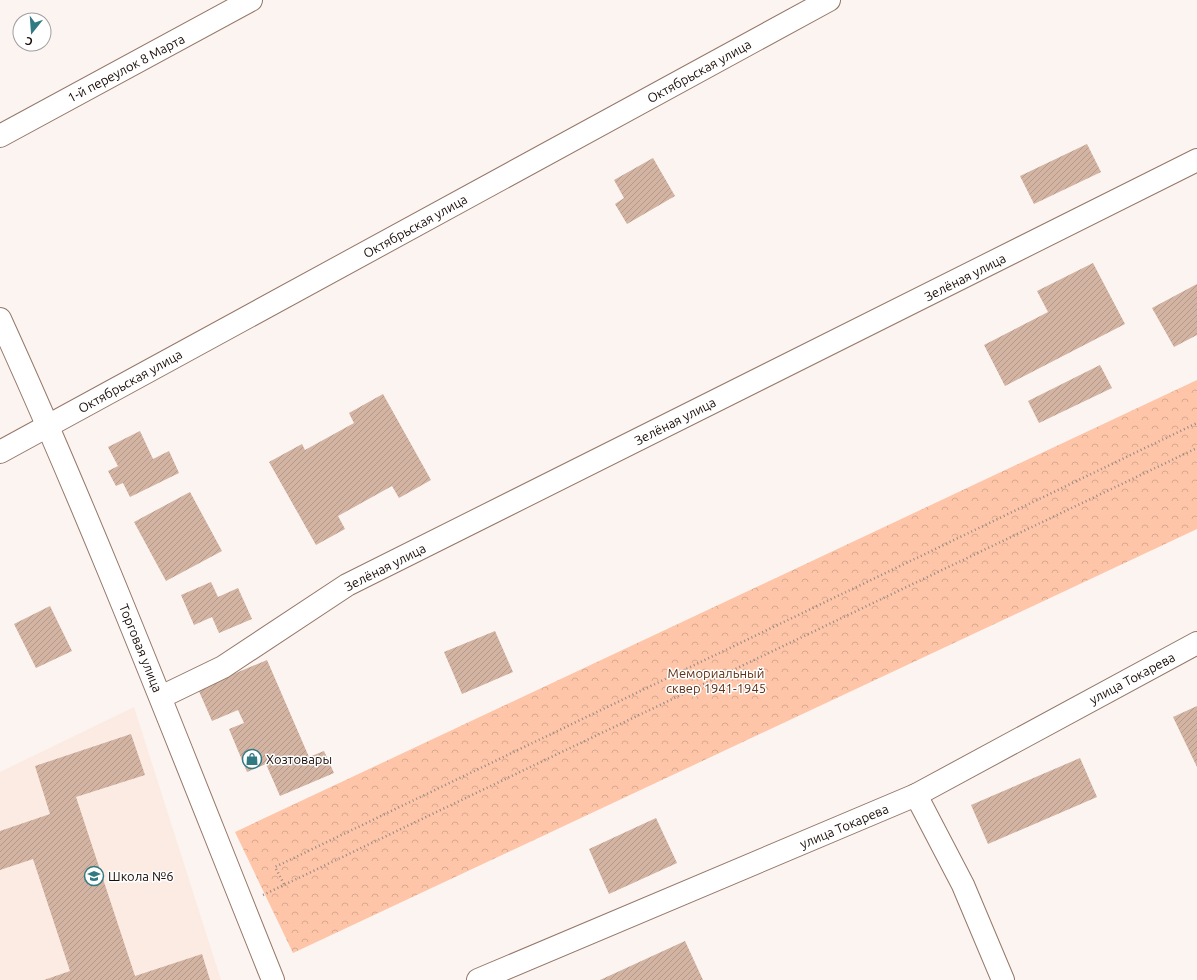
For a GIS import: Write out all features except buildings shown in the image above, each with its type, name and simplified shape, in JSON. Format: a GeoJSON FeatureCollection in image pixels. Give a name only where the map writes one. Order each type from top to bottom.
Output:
{"type":"FeatureCollection","features":[{"type":"Feature","properties":{"kind":"street","name":"1-й переулок 8 Марта"},"geometry":{"type":"LineString","coordinates":[[0,136],[251,0]]}},
{"type":"Feature","properties":{"kind":"street","name":"Октябрьская улица"},"geometry":{"type":"LineString","coordinates":[[0,452],[829,0]]}},
{"type":"Feature","properties":{"kind":"street","name":"Зелёная улица"},"geometry":{"type":"LineString","coordinates":[[161,697],[223,667],[347,585],[1197,160]]}},
{"type":"Feature","properties":{"kind":"street","name":"Торговая улица"},"geometry":{"type":"LineString","coordinates":[[0,319],[49,426],[161,697],[273,980]]}},
{"type":"Feature","properties":{"kind":"street","name":"улица Токарева"},"geometry":{"type":"LineString","coordinates":[[478,980],[916,796],[1197,643]]}},
{"type":"Feature","properties":{"kind":"street"},"geometry":{"type":"LineString","coordinates":[[916,796],[963,885],[1003,980]]}},
{"type":"Feature","properties":{"kind":"path"},"geometry":{"type":"LineString","coordinates":[[1197,423],[275,867],[284,884],[1197,448]]}},
{"type":"Feature","properties":{"kind":"shaded area","name":"Школа №6"},"geometry":{"type":"Polygon","coordinates":[[[134,707],[221,980],[0,980],[0,772],[134,707]]]}},
{"type":"Feature","properties":{"kind":"green space","name":"Мемориальный сквер 1941-1945"},"geometry":{"type":"Polygon","coordinates":[[[1197,380],[1197,529],[293,953],[235,832],[1197,380]]]}},
{"type":"Feature","properties":{"kind":"place","name":"Хозтовары"},"geometry":{"type":"Point","coordinates":[252,759]}},
{"type":"Feature","properties":{"kind":"place","name":"Школа №6"},"geometry":{"type":"Point","coordinates":[94,876]}}]}
